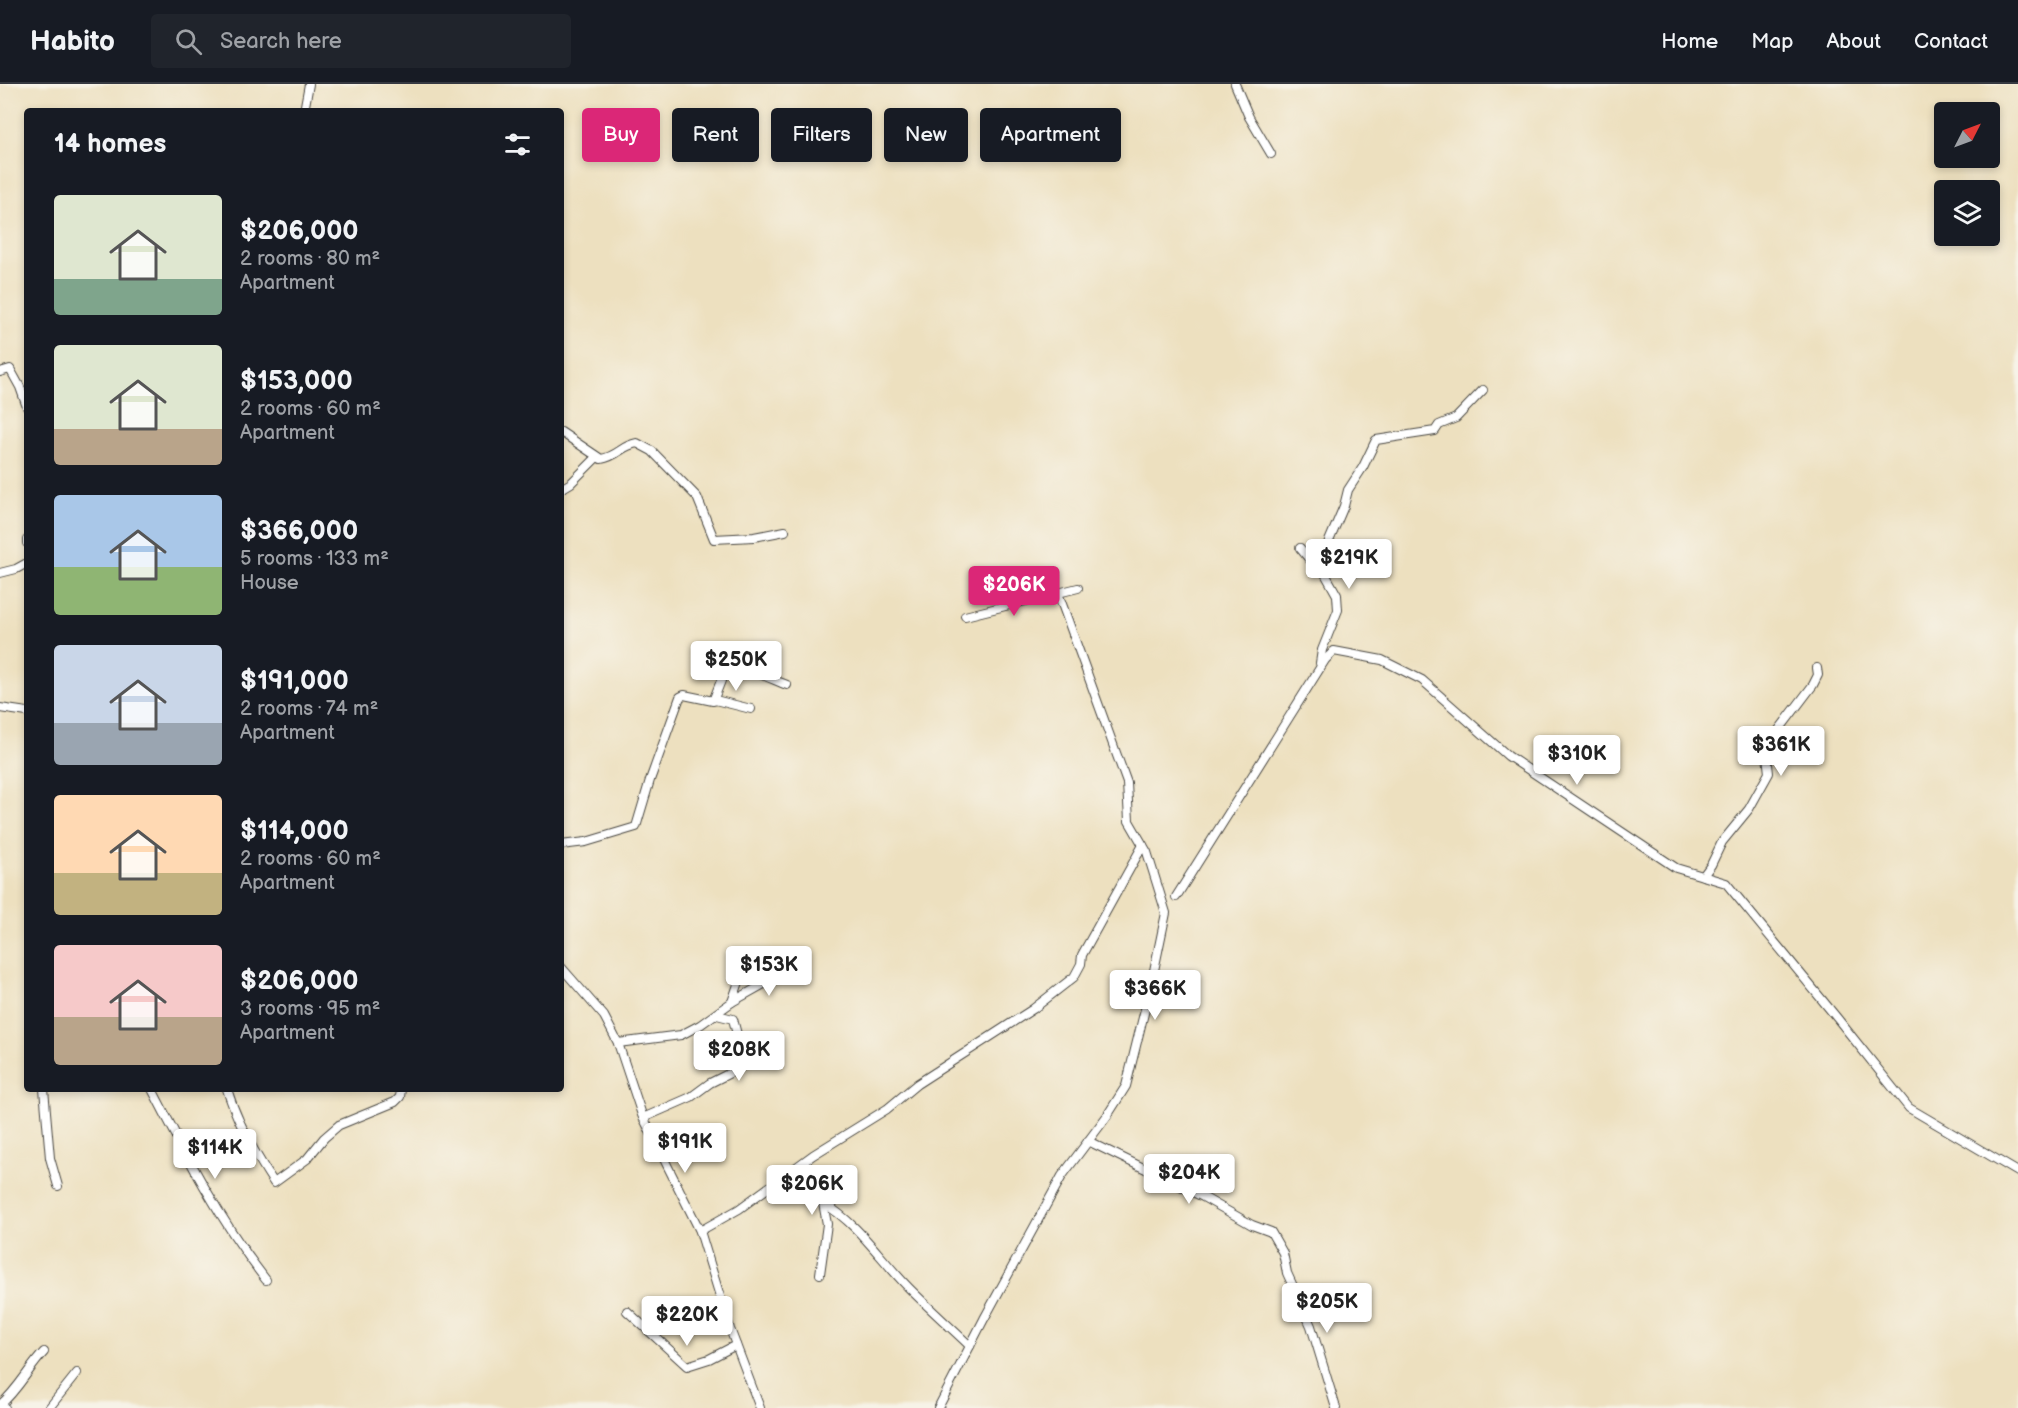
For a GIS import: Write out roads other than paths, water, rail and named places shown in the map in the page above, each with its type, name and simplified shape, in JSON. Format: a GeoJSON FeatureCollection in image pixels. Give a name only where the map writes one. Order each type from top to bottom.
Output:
{"type":"FeatureCollection","features":[{"type":"Feature","properties":{"kind":"street"},"geometry":{"type":"LineString","coordinates":[[305,108],[309,84]]}},
{"type":"Feature","properties":{"kind":"street"},"geometry":{"type":"LineString","coordinates":[[1235,84],[1249,117],[1271,154]]}},
{"type":"Feature","properties":{"kind":"street"},"geometry":{"type":"LineString","coordinates":[[0,372],[10,369],[24,398]]}},
{"type":"Feature","properties":{"kind":"street"},"geometry":{"type":"LineString","coordinates":[[1325,660],[1320,663],[1322,650],[1338,610],[1336,596],[1323,570],[1321,560],[1344,506],[1348,490],[1363,467],[1376,440],[1435,431],[1439,425],[1456,418],[1483,390]]}},
{"type":"Feature","properties":{"kind":"street"},"geometry":{"type":"LineString","coordinates":[[564,434],[601,459],[612,457],[625,445],[637,443],[652,451],[697,497],[714,538],[754,537],[785,531]]}},
{"type":"Feature","properties":{"kind":"street"},"geometry":{"type":"LineString","coordinates":[[564,487],[597,456]]}},
{"type":"Feature","properties":{"kind":"street"},"geometry":{"type":"LineString","coordinates":[[1300,548],[1323,570]]}},
{"type":"Feature","properties":{"kind":"street"},"geometry":{"type":"LineString","coordinates":[[0,573],[24,565]]}},
{"type":"Feature","properties":{"kind":"street"},"geometry":{"type":"LineString","coordinates":[[965,616],[1078,588]]}},
{"type":"Feature","properties":{"kind":"street"},"geometry":{"type":"LineString","coordinates":[[938,1408],[1062,1176],[1107,1116],[1126,1086],[1166,913],[1147,852],[1129,821],[1127,783],[1058,593]]}},
{"type":"Feature","properties":{"kind":"street"},"geometry":{"type":"LineString","coordinates":[[1176,897],[1325,660],[1334,651],[1382,660],[1422,680],[1508,756],[1676,868],[1726,883],[1909,1108],[2018,1172]]}},
{"type":"Feature","properties":{"kind":"street"},"geometry":{"type":"LineString","coordinates":[[715,700],[726,668],[729,666],[738,666],[787,685]]}},
{"type":"Feature","properties":{"kind":"street"},"geometry":{"type":"LineString","coordinates":[[1702,876],[1711,865],[1722,842],[1749,809],[1769,773],[1767,747],[1813,685],[1818,675],[1817,668]]}},
{"type":"Feature","properties":{"kind":"street"},"geometry":{"type":"LineString","coordinates":[[564,845],[586,842],[636,827],[678,701],[684,695],[715,700],[751,710]]}},
{"type":"Feature","properties":{"kind":"street"},"geometry":{"type":"LineString","coordinates":[[0,708],[24,712]]}},
{"type":"Feature","properties":{"kind":"street"},"geometry":{"type":"LineString","coordinates":[[700,1231],[740,1209],[813,1155],[887,1109],[917,1084],[1033,1010],[1064,986],[1074,977],[1081,964],[1082,955],[1143,845]]}},
{"type":"Feature","properties":{"kind":"street"},"geometry":{"type":"LineString","coordinates":[[618,1043],[681,1035],[717,1015],[732,1002],[794,967]]}},
{"type":"Feature","properties":{"kind":"street"},"geometry":{"type":"LineString","coordinates":[[564,970],[604,1016],[618,1043],[643,1118],[700,1231],[736,1345],[760,1408]]}},
{"type":"Feature","properties":{"kind":"street"},"geometry":{"type":"LineString","coordinates":[[732,1002],[740,979]]}},
{"type":"Feature","properties":{"kind":"street"},"geometry":{"type":"LineString","coordinates":[[643,1118],[691,1097],[710,1083],[730,1073],[740,1059],[741,1050],[732,1019],[717,1015]]}},
{"type":"Feature","properties":{"kind":"street"},"geometry":{"type":"LineString","coordinates":[[44,1092],[50,1158],[58,1186]]}},
{"type":"Feature","properties":{"kind":"street"},"geometry":{"type":"LineString","coordinates":[[154,1092],[208,1195],[246,1254],[266,1280]]}},
{"type":"Feature","properties":{"kind":"street"},"geometry":{"type":"LineString","coordinates":[[228,1092],[232,1107],[250,1143],[274,1183],[307,1160],[324,1137],[339,1125],[395,1102],[400,1097],[401,1092]]}},
{"type":"Feature","properties":{"kind":"street"},"geometry":{"type":"LineString","coordinates":[[1088,1141],[1203,1197],[1252,1225],[1271,1232],[1280,1248],[1287,1273],[1311,1326],[1336,1408]]}},
{"type":"Feature","properties":{"kind":"street"},"geometry":{"type":"LineString","coordinates":[[820,1274],[827,1224],[823,1203],[836,1210],[908,1287],[970,1346]]}},
{"type":"Feature","properties":{"kind":"street"},"geometry":{"type":"LineString","coordinates":[[627,1311],[687,1366],[709,1359],[736,1345]]}},
{"type":"Feature","properties":{"kind":"street"},"geometry":{"type":"LineString","coordinates":[[5,1408],[0,1405],[14,1394],[33,1364],[44,1352]]}},
{"type":"Feature","properties":{"kind":"street"},"geometry":{"type":"LineString","coordinates":[[49,1408],[77,1373]]}}]}
